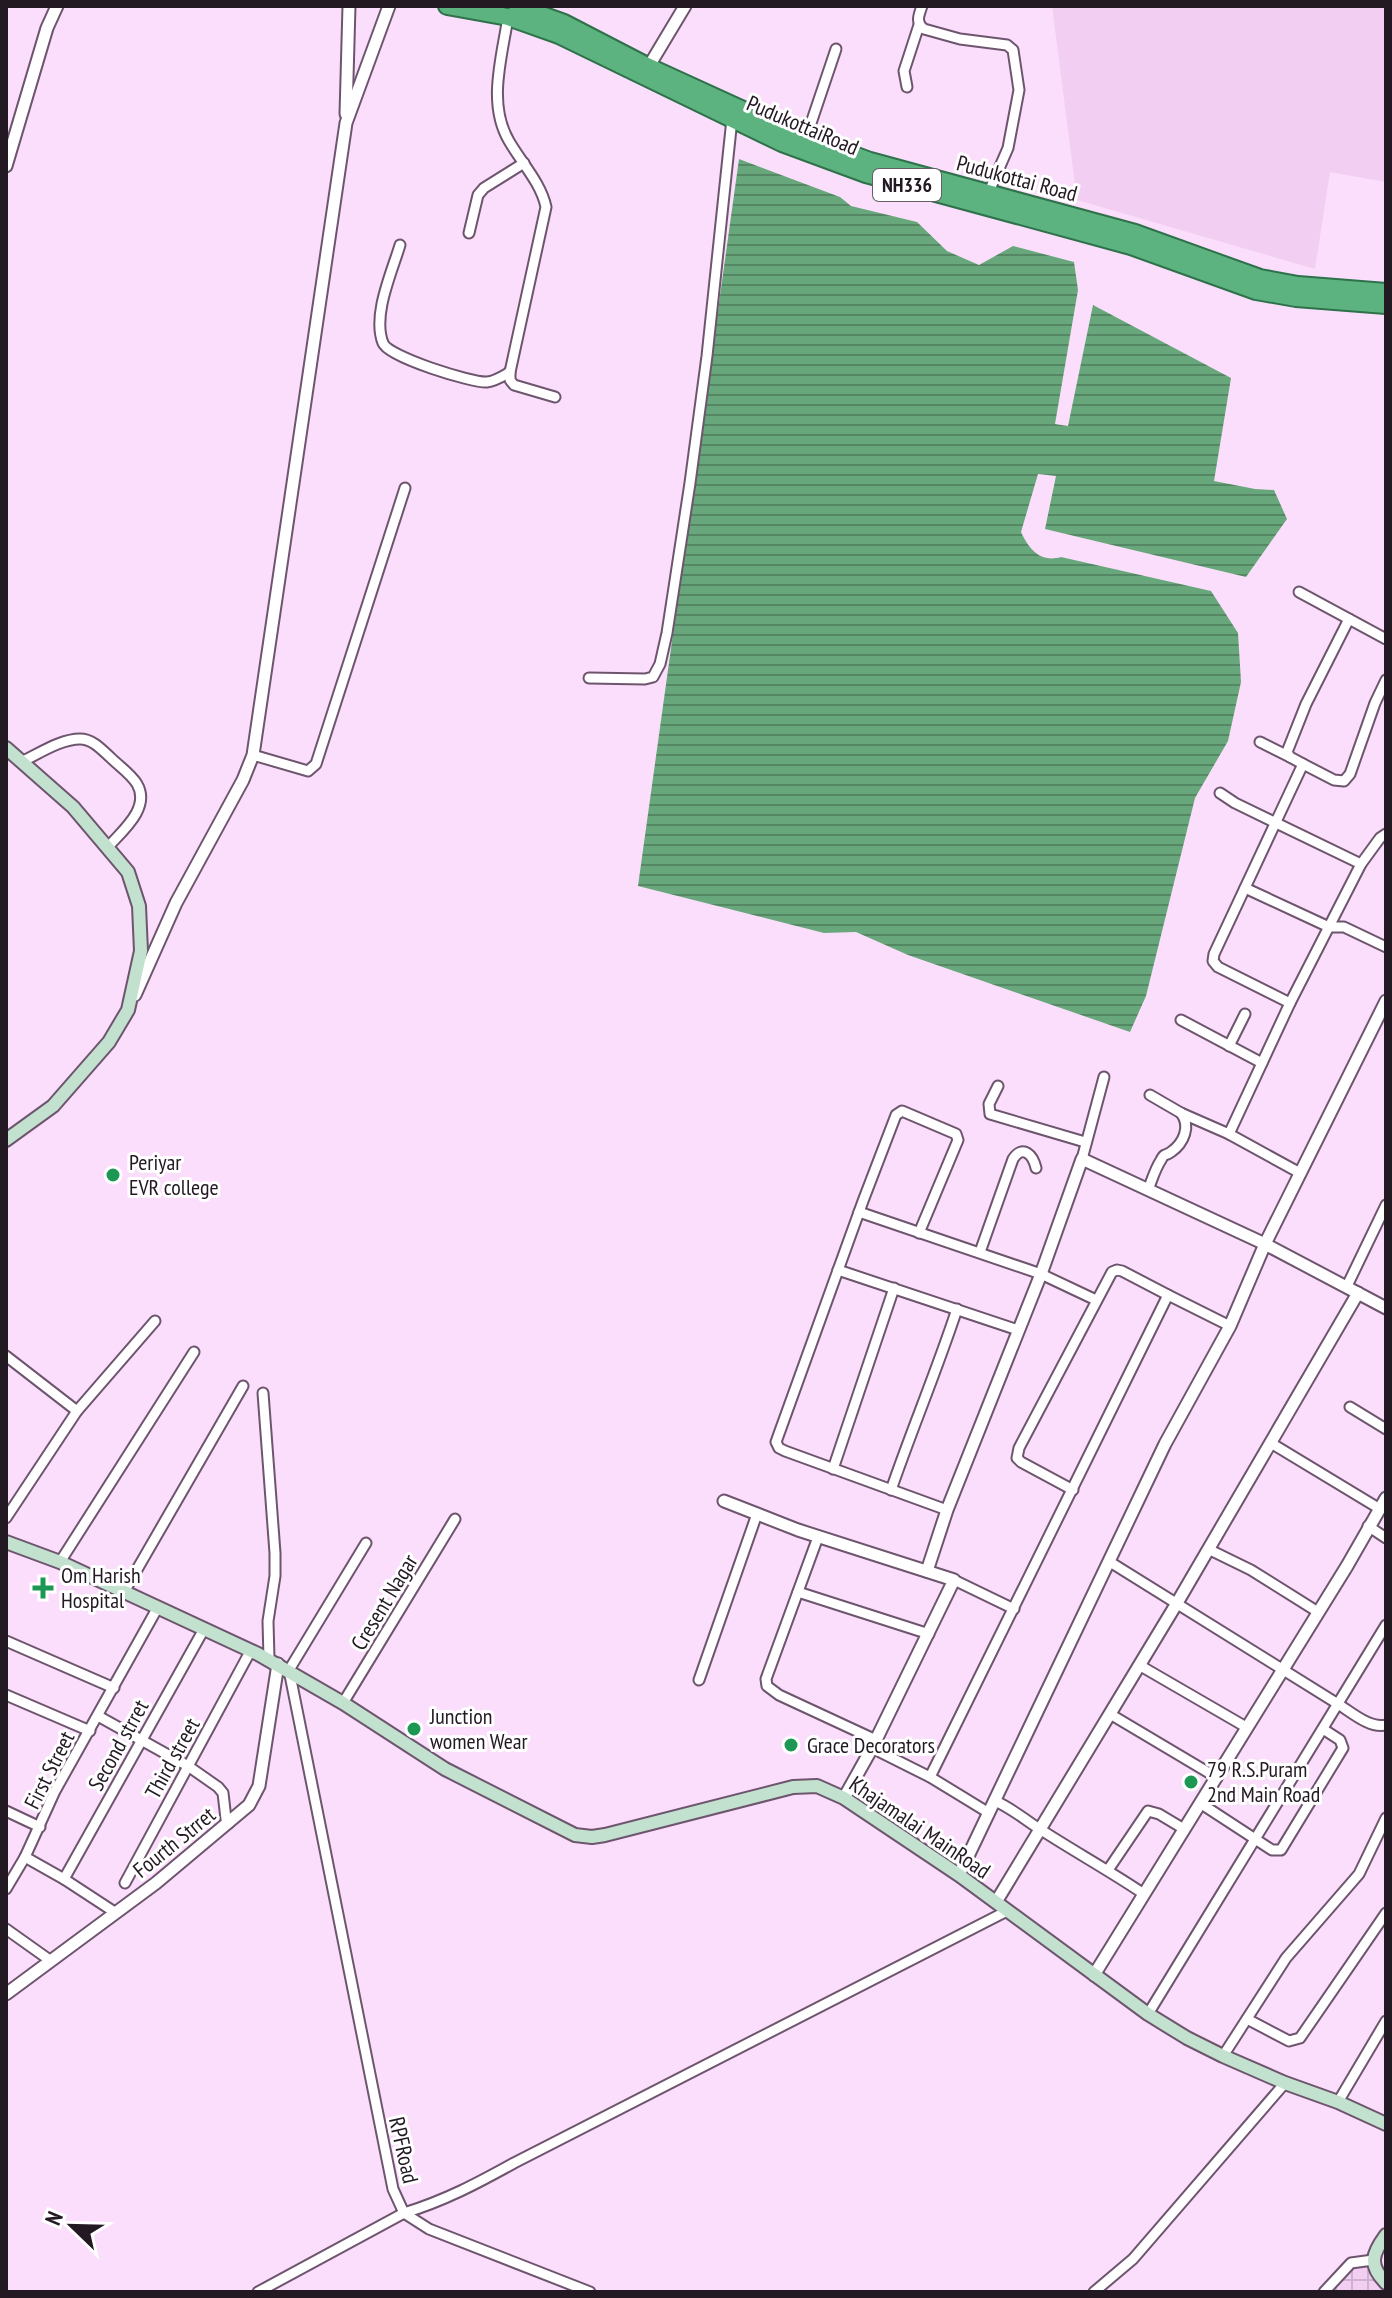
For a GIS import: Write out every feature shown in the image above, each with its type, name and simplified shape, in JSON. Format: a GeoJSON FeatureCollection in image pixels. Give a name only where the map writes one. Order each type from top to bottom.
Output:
{"type":"FeatureCollection","features":[{"type":"Feature","properties":{"kind":"highway","name":"NH336"},"geometry":{"type":"LineString","coordinates":[[447,6],[512,12]]}},
{"type":"Feature","properties":{"kind":"highway","name":"Pudukottai Road"},"geometry":{"type":"LineString","coordinates":[[512,12],[564,23],[646,72],[740,118],[986,199],[1135,233],[1260,278],[1298,285],[1386,292]]}},
{"type":"Feature","properties":{"kind":"highway","name":"PudukottaiRoad"},"geometry":{"type":"LineString","coordinates":[[740,118],[782,143],[866,174],[986,199],[1256,291],[1296,298],[1386,305]]}},
{"type":"Feature","properties":{"kind":"main road"},"geometry":{"type":"LineString","coordinates":[[6,748],[73,807],[128,872],[139,906],[141,951],[128,1010],[109,1042],[53,1106],[6,1140]]}},
{"type":"Feature","properties":{"kind":"main road","name":"Khajamalai MainRoad"},"geometry":{"type":"LineString","coordinates":[[6,1542],[60,1562],[251,1650],[343,1703],[445,1769],[568,1832],[592,1837],[793,1787],[817,1786],[844,1798],[959,1875],[1148,2014],[1223,2056],[1386,2124]]}},
{"type":"Feature","properties":{"kind":"main road"},"geometry":{"type":"LineString","coordinates":[[1386,2235],[1373,2260],[1376,2273],[1386,2283]]}},
{"type":"Feature","properties":{"kind":"street"},"geometry":{"type":"LineString","coordinates":[[6,166],[47,28],[57,6]]}},
{"type":"Feature","properties":{"kind":"street"},"geometry":{"type":"LineString","coordinates":[[128,1010],[176,903],[243,780],[253,755],[346,123],[349,6]]}},
{"type":"Feature","properties":{"kind":"street"},"geometry":{"type":"LineString","coordinates":[[346,123],[389,6]]}},
{"type":"Feature","properties":{"kind":"street"},"geometry":{"type":"LineString","coordinates":[[646,72],[685,6]]}},
{"type":"Feature","properties":{"kind":"street"},"geometry":{"type":"LineString","coordinates":[[907,87],[904,71],[922,6]]}},
{"type":"Feature","properties":{"kind":"street"},"geometry":{"type":"LineString","coordinates":[[512,12],[497,100],[498,117],[507,139],[524,163],[546,207],[510,380],[514,385],[555,397]]}},
{"type":"Feature","properties":{"kind":"street"},"geometry":{"type":"LineString","coordinates":[[919,25],[960,39],[1007,45],[1013,50],[1019,90],[1008,148],[986,199]]}},
{"type":"Feature","properties":{"kind":"street"},"geometry":{"type":"LineString","coordinates":[[806,138],[836,49]]}},
{"type":"Feature","properties":{"kind":"street"},"geometry":{"type":"LineString","coordinates":[[589,678],[645,679],[653,677],[660,664],[673,600],[740,118]]}},
{"type":"Feature","properties":{"kind":"street"},"geometry":{"type":"LineString","coordinates":[[469,233],[478,195],[524,163]]}},
{"type":"Feature","properties":{"kind":"street"},"geometry":{"type":"LineString","coordinates":[[400,245],[383,299],[380,324],[386,348],[411,360],[472,380],[493,382],[510,372]]}},
{"type":"Feature","properties":{"kind":"street"},"geometry":{"type":"LineString","coordinates":[[253,755],[308,771],[316,764],[405,488]]}},
{"type":"Feature","properties":{"kind":"street"},"geometry":{"type":"LineString","coordinates":[[1299,592],[1386,639]]}},
{"type":"Feature","properties":{"kind":"street"},"geometry":{"type":"LineString","coordinates":[[1290,757],[1287,752],[1306,704],[1349,619]]}},
{"type":"Feature","properties":{"kind":"street"},"geometry":{"type":"LineString","coordinates":[[1260,742],[1334,780],[1344,781],[1350,774],[1386,680]]}},
{"type":"Feature","properties":{"kind":"street"},"geometry":{"type":"LineString","coordinates":[[23,761],[54,746],[85,738],[96,744],[134,780],[139,788],[140,800],[135,817],[108,847]]}},
{"type":"Feature","properties":{"kind":"street"},"geometry":{"type":"LineString","coordinates":[[1290,1003],[1218,967],[1213,961],[1303,764]]}},
{"type":"Feature","properties":{"kind":"street"},"geometry":{"type":"LineString","coordinates":[[1220,793],[1361,864]]}},
{"type":"Feature","properties":{"kind":"street"},"geometry":{"type":"LineString","coordinates":[[1229,1134],[1290,1003],[1361,864],[1386,834]]}},
{"type":"Feature","properties":{"kind":"street"},"geometry":{"type":"LineString","coordinates":[[1245,888],[1329,927],[1344,927],[1386,947]]}},
{"type":"Feature","properties":{"kind":"street"},"geometry":{"type":"LineString","coordinates":[[959,1875],[1165,1444],[1230,1326],[1265,1244],[1386,1001]]}},
{"type":"Feature","properties":{"kind":"street"},"geometry":{"type":"LineString","coordinates":[[1229,1046],[1245,1014]]}},
{"type":"Feature","properties":{"kind":"street"},"geometry":{"type":"LineString","coordinates":[[1181,1020],[1262,1063]]}},
{"type":"Feature","properties":{"kind":"street"},"geometry":{"type":"LineString","coordinates":[[927,1571],[947,1510],[1041,1274],[1082,1159],[1104,1077]]}},
{"type":"Feature","properties":{"kind":"street"},"geometry":{"type":"LineString","coordinates":[[998,1086],[989,1104],[990,1114],[1085,1142]]}},
{"type":"Feature","properties":{"kind":"street"},"geometry":{"type":"LineString","coordinates":[[1150,1095],[1300,1173]]}},
{"type":"Feature","properties":{"kind":"street"},"geometry":{"type":"LineString","coordinates":[[919,1233],[958,1140],[956,1134],[902,1111],[896,1115],[859,1212],[776,1442],[785,1451],[947,1510]]}},
{"type":"Feature","properties":{"kind":"street"},"geometry":{"type":"LineString","coordinates":[[1148,1190],[1163,1156],[1173,1151],[1183,1138],[1187,1127],[1181,1113]]}},
{"type":"Feature","properties":{"kind":"street"},"geometry":{"type":"LineString","coordinates":[[980,1252],[1017,1153],[1028,1154],[1036,1168]]}},
{"type":"Feature","properties":{"kind":"street"},"geometry":{"type":"LineString","coordinates":[[1082,1159],[1265,1244],[1386,1308]]}},
{"type":"Feature","properties":{"kind":"street"},"geometry":{"type":"LineString","coordinates":[[1347,1286],[1386,1205]]}},
{"type":"Feature","properties":{"kind":"street"},"geometry":{"type":"LineString","coordinates":[[859,1212],[1041,1274],[1096,1300]]}},
{"type":"Feature","properties":{"kind":"street"},"geometry":{"type":"LineString","coordinates":[[838,1270],[1018,1330]]}},
{"type":"Feature","properties":{"kind":"street"},"geometry":{"type":"LineString","coordinates":[[1073,1490],[1021,1462],[1017,1454],[1108,1277],[1117,1270],[1230,1326]]}},
{"type":"Feature","properties":{"kind":"street"},"geometry":{"type":"LineString","coordinates":[[833,1469],[894,1288]]}},
{"type":"Feature","properties":{"kind":"street"},"geometry":{"type":"LineString","coordinates":[[996,1902],[1177,1603],[1358,1293]]}},
{"type":"Feature","properties":{"kind":"street"},"geometry":{"type":"LineString","coordinates":[[930,1777],[1168,1295]]}},
{"type":"Feature","properties":{"kind":"street"},"geometry":{"type":"LineString","coordinates":[[891,1490],[941,1360],[957,1309]]}},
{"type":"Feature","properties":{"kind":"street"},"geometry":{"type":"LineString","coordinates":[[6,1518],[77,1411],[155,1321]]}},
{"type":"Feature","properties":{"kind":"street"},"geometry":{"type":"LineString","coordinates":[[60,1562],[194,1352]]}},
{"type":"Feature","properties":{"kind":"street"},"geometry":{"type":"LineString","coordinates":[[6,1356],[77,1411]]}},
{"type":"Feature","properties":{"kind":"street"},"geometry":{"type":"LineString","coordinates":[[124,1592],[243,1386]]}},
{"type":"Feature","properties":{"kind":"street","name":"RPFRoad"},"geometry":{"type":"LineString","coordinates":[[263,1393],[275,1553],[268,1621],[393,2189],[404,2213],[463,2191],[1007,1911]]}},
{"type":"Feature","properties":{"kind":"street"},"geometry":{"type":"LineString","coordinates":[[1350,1407],[1386,1429]]}},
{"type":"Feature","properties":{"kind":"street"},"geometry":{"type":"LineString","coordinates":[[1094,1975],[1383,1503],[1271,1443]]}},
{"type":"Feature","properties":{"kind":"street"},"geometry":{"type":"LineString","coordinates":[[724,1501],[818,1537],[954,1580],[1014,1609]]}},
{"type":"Feature","properties":{"kind":"street"},"geometry":{"type":"LineString","coordinates":[[699,1680],[757,1514]]}},
{"type":"Feature","properties":{"kind":"street","name":"Cresent Nagar"},"geometry":{"type":"LineString","coordinates":[[343,1703],[455,1519]]}},
{"type":"Feature","properties":{"kind":"street"},"geometry":{"type":"LineString","coordinates":[[1368,1526],[1386,1538]]}},
{"type":"Feature","properties":{"kind":"street"},"geometry":{"type":"LineString","coordinates":[[818,1537],[766,1679],[767,1686],[874,1744],[989,1813]]}},
{"type":"Feature","properties":{"kind":"street"},"geometry":{"type":"LineString","coordinates":[[279,1665],[366,1543]]}},
{"type":"Feature","properties":{"kind":"street"},"geometry":{"type":"LineString","coordinates":[[1208,1549],[1251,1570],[1318,1612]]}},
{"type":"Feature","properties":{"kind":"street"},"geometry":{"type":"LineString","coordinates":[[1110,1562],[1338,1704],[1374,1725],[1386,1725]]}},
{"type":"Feature","properties":{"kind":"street"},"geometry":{"type":"LineString","coordinates":[[844,1798],[874,1744],[954,1580]]}},
{"type":"Feature","properties":{"kind":"street"},"geometry":{"type":"LineString","coordinates":[[798,1592],[929,1634]]}},
{"type":"Feature","properties":{"kind":"street","name":"First Street"},"geometry":{"type":"LineString","coordinates":[[6,1889],[40,1827],[55,1791],[158,1607]]}},
{"type":"Feature","properties":{"kind":"street"},"geometry":{"type":"LineString","coordinates":[[1148,2014],[1386,1625]]}},
{"type":"Feature","properties":{"kind":"street","name":"Second strret"},"geometry":{"type":"LineString","coordinates":[[64,1879],[204,1629]]}},
{"type":"Feature","properties":{"kind":"street"},"geometry":{"type":"LineString","coordinates":[[6,1641],[114,1688]]}},
{"type":"Feature","properties":{"kind":"street","name":"Third street"},"geometry":{"type":"LineString","coordinates":[[125,1883],[251,1650]]}},
{"type":"Feature","properties":{"kind":"street","name":"Fourth Strret"},"geometry":{"type":"LineString","coordinates":[[8,1990],[167,1874],[249,1805],[259,1786],[279,1665]]}},
{"type":"Feature","properties":{"kind":"street"},"geometry":{"type":"LineString","coordinates":[[1139,1665],[1246,1727]]}},
{"type":"Feature","properties":{"kind":"street"},"geometry":{"type":"LineString","coordinates":[[6,1695],[90,1731]]}},
{"type":"Feature","properties":{"kind":"street"},"geometry":{"type":"LineString","coordinates":[[1110,1714],[1216,1777]]}},
{"type":"Feature","properties":{"kind":"street"},"geometry":{"type":"LineString","coordinates":[[98,1716],[188,1766],[218,1787],[223,1793],[229,1823]]}},
{"type":"Feature","properties":{"kind":"street"},"geometry":{"type":"LineString","coordinates":[[1200,1803],[1277,1852],[1343,1748],[1340,1740],[1323,1729]]}},
{"type":"Feature","properties":{"kind":"street"},"geometry":{"type":"LineString","coordinates":[[995,1801],[1014,1810],[1144,1894]]}},
{"type":"Feature","properties":{"kind":"street"},"geometry":{"type":"LineString","coordinates":[[6,1811],[40,1827]]}},
{"type":"Feature","properties":{"kind":"street"},"geometry":{"type":"LineString","coordinates":[[1108,1870],[1148,1811],[1184,1829]]}},
{"type":"Feature","properties":{"kind":"street"},"geometry":{"type":"LineString","coordinates":[[1223,2056],[1286,1958],[1359,1874],[1386,1818]]}},
{"type":"Feature","properties":{"kind":"street"},"geometry":{"type":"LineString","coordinates":[[25,1857],[116,1913]]}},
{"type":"Feature","properties":{"kind":"street"},"geometry":{"type":"LineString","coordinates":[[1247,2019],[1289,2041],[1300,2038],[1386,1913]]}},
{"type":"Feature","properties":{"kind":"street"},"geometry":{"type":"LineString","coordinates":[[6,1929],[51,1961]]}},
{"type":"Feature","properties":{"kind":"street"},"geometry":{"type":"LineString","coordinates":[[1338,2102],[1386,2021]]}},
{"type":"Feature","properties":{"kind":"street"},"geometry":{"type":"LineString","coordinates":[[1094,2292],[1133,2259],[1285,2083]]}},
{"type":"Feature","properties":{"kind":"street"},"geometry":{"type":"LineString","coordinates":[[258,2292],[404,2213],[429,2229],[590,2292]]}},
{"type":"Feature","properties":{"kind":"street"},"geometry":{"type":"LineString","coordinates":[[1324,2292],[1351,2263],[1373,2260]]}},
{"type":"Feature","properties":{"kind":"street"},"geometry":{"type":"LineString","coordinates":[[552,2292],[556,2280]]}},
{"type":"Feature","properties":{"kind":"shaded area"},"geometry":{"type":"Polygon","coordinates":[[[1052,6],[1386,6],[1386,182],[1330,172],[1315,269],[1077,200],[1052,6]]]}},
{"type":"Feature","properties":{"kind":"shaded area"},"geometry":{"type":"Polygon","coordinates":[[[739,159],[840,197],[851,206],[917,222],[947,251],[979,265],[1013,246],[1074,262],[1078,290],[1055,424],[1068,426],[1093,305],[1231,378],[1214,481],[1274,490],[1287,519],[1246,577],[1045,529],[1056,476],[1038,474],[1021,532],[1036,553],[1047,558],[1061,557],[1211,591],[1238,633],[1241,682],[1228,741],[1195,798],[1146,996],[1130,1032],[908,955],[856,932],[824,933],[638,886],[739,159]]]}},
{"type":"Feature","properties":{"kind":"shaded area"},"geometry":{"type":"Polygon","coordinates":[[[1349,2255],[1386,2283],[1386,2292],[1316,2292],[1349,2255]]]}},
{"type":"Feature","properties":{"kind":"place","name":"Periyar EVR college"},"geometry":{"type":"Point","coordinates":[113,1175]}},
{"type":"Feature","properties":{"kind":"place","name":"Om Harish Hospital"},"geometry":{"type":"Point","coordinates":[43,1588]}},
{"type":"Feature","properties":{"kind":"place","name":"Junction women Wear"},"geometry":{"type":"Point","coordinates":[414,1729]}},
{"type":"Feature","properties":{"kind":"place","name":"Grace Decorators"},"geometry":{"type":"Point","coordinates":[791,1745]}},
{"type":"Feature","properties":{"kind":"place","name":"79 R.S.Puram 2nd Main Road"},"geometry":{"type":"Point","coordinates":[1191,1782]}}]}
